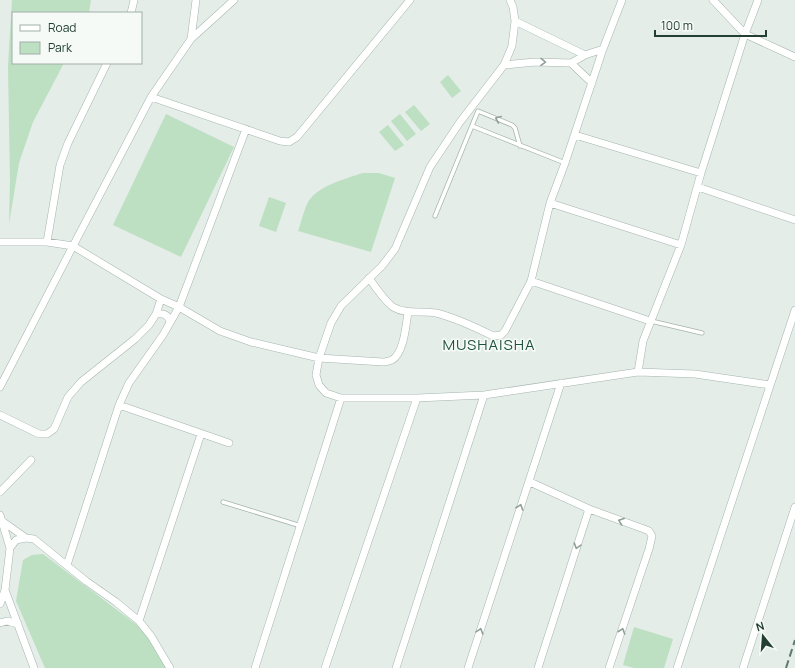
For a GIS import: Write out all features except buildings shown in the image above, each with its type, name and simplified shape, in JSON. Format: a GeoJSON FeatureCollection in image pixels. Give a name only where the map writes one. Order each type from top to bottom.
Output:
{"type":"FeatureCollection","features":[{"type":"Feature","properties":{"kind":"street"},"geometry":{"type":"LineString","coordinates":[[131,12],[134,0]]}},
{"type":"Feature","properties":{"kind":"street"},"geometry":{"type":"LineString","coordinates":[[191,39],[196,0]]}},
{"type":"Feature","properties":{"kind":"street"},"geometry":{"type":"LineString","coordinates":[[0,388],[72,246],[151,97],[191,39],[234,0]]}},
{"type":"Feature","properties":{"kind":"street"},"geometry":{"type":"LineString","coordinates":[[151,97],[280,141],[289,142],[297,137],[410,0]]}},
{"type":"Feature","properties":{"kind":"street"},"geometry":{"type":"LineString","coordinates":[[510,0],[513,7],[515,21],[512,46],[504,66],[460,122],[430,167],[395,249],[382,266],[341,306],[331,323],[319,358],[316,375],[319,385],[326,393],[341,398],[417,398],[484,395],[638,372],[695,374],[770,385]]}},
{"type":"Feature","properties":{"kind":"street"},"geometry":{"type":"LineString","coordinates":[[369,278],[392,306],[408,312],[434,313],[450,317],[493,336],[501,335],[505,331],[531,281],[550,203],[622,0]]}},
{"type":"Feature","properties":{"kind":"street"},"geometry":{"type":"LineString","coordinates":[[713,0],[745,34],[795,57]]}},
{"type":"Feature","properties":{"kind":"street"},"geometry":{"type":"LineString","coordinates":[[638,372],[642,341],[681,245],[701,174],[745,34],[758,0]]}},
{"type":"Feature","properties":{"kind":"street"},"geometry":{"type":"LineString","coordinates":[[515,21],[585,55]]}},
{"type":"Feature","properties":{"kind":"street"},"geometry":{"type":"LineString","coordinates":[[504,66],[535,62],[571,63],[585,55],[604,49]]}},
{"type":"Feature","properties":{"kind":"street"},"geometry":{"type":"LineString","coordinates":[[571,63],[592,83]]}},
{"type":"Feature","properties":{"kind":"street"},"geometry":{"type":"LineString","coordinates":[[47,242],[60,165],[68,143],[107,64]]}},
{"type":"Feature","properties":{"kind":"street"},"geometry":{"type":"LineString","coordinates":[[67,565],[119,404],[129,383],[163,335],[178,307],[246,129]]}},
{"type":"Feature","properties":{"kind":"street"},"geometry":{"type":"LineString","coordinates":[[575,135],[701,174]]}},
{"type":"Feature","properties":{"kind":"street"},"geometry":{"type":"LineString","coordinates":[[698,187],[795,220]]}},
{"type":"Feature","properties":{"kind":"street"},"geometry":{"type":"LineString","coordinates":[[550,203],[681,245]]}},
{"type":"Feature","properties":{"kind":"street"},"geometry":{"type":"LineString","coordinates":[[0,242],[47,242],[72,246],[161,299],[220,331],[251,342],[319,358],[383,362],[393,360],[401,347],[408,312]]}},
{"type":"Feature","properties":{"kind":"street"},"geometry":{"type":"LineString","coordinates":[[531,281],[650,321]]}},
{"type":"Feature","properties":{"kind":"street"},"geometry":{"type":"LineString","coordinates":[[0,414],[38,434],[47,434],[54,429],[68,397],[81,382],[136,339],[149,325],[156,314],[161,299]]}},
{"type":"Feature","properties":{"kind":"street"},"geometry":{"type":"LineString","coordinates":[[677,668],[795,310]]}},
{"type":"Feature","properties":{"kind":"street"},"geometry":{"type":"LineString","coordinates":[[156,314],[168,316],[170,321]]}},
{"type":"Feature","properties":{"kind":"street"},"geometry":{"type":"LineString","coordinates":[[468,668],[530,482],[561,383]]}},
{"type":"Feature","properties":{"kind":"street"},"geometry":{"type":"LineString","coordinates":[[396,668],[484,395]]}},
{"type":"Feature","properties":{"kind":"street"},"geometry":{"type":"LineString","coordinates":[[255,668],[341,398]]}},
{"type":"Feature","properties":{"kind":"street"},"geometry":{"type":"LineString","coordinates":[[325,668],[417,398]]}},
{"type":"Feature","properties":{"kind":"street"},"geometry":{"type":"LineString","coordinates":[[119,404],[229,443]]}},
{"type":"Feature","properties":{"kind":"street"},"geometry":{"type":"LineString","coordinates":[[139,621],[202,434]]}},
{"type":"Feature","properties":{"kind":"street"},"geometry":{"type":"LineString","coordinates":[[0,492],[31,460]]}},
{"type":"Feature","properties":{"kind":"street"},"geometry":{"type":"LineString","coordinates":[[530,482],[589,509],[644,529],[652,536],[650,549],[609,668]]}},
{"type":"Feature","properties":{"kind":"street"},"geometry":{"type":"LineString","coordinates":[[742,668],[795,507]]}},
{"type":"Feature","properties":{"kind":"street"},"geometry":{"type":"LineString","coordinates":[[538,668],[589,509]]}},
{"type":"Feature","properties":{"kind":"street"},"geometry":{"type":"LineString","coordinates":[[1,518],[26,538]]}},
{"type":"Feature","properties":{"kind":"street"},"geometry":{"type":"LineString","coordinates":[[0,604],[5,590],[10,548],[1,518]]}},
{"type":"Feature","properties":{"kind":"street"},"geometry":{"type":"LineString","coordinates":[[10,548],[16,540],[26,538],[34,539],[139,621],[151,636],[170,668]]}},
{"type":"Feature","properties":{"kind":"street"},"geometry":{"type":"LineString","coordinates":[[5,590],[34,668]]}},
{"type":"Feature","properties":{"kind":"street"},"geometry":{"type":"LineString","coordinates":[[0,623],[7,621],[18,624]]}},
{"type":"Feature","properties":{"kind":"lane"},"geometry":{"type":"LineString","coordinates":[[435,216],[479,111],[512,125],[515,128],[520,146]]}},
{"type":"Feature","properties":{"kind":"lane"},"geometry":{"type":"LineString","coordinates":[[472,126],[565,163]]}},
{"type":"Feature","properties":{"kind":"lane"},"geometry":{"type":"LineString","coordinates":[[650,321],[702,333]]}},
{"type":"Feature","properties":{"kind":"lane"},"geometry":{"type":"LineString","coordinates":[[223,502],[301,526]]}},
{"type":"Feature","properties":{"kind":"green space"},"geometry":{"type":"Polygon","coordinates":[[[12,0],[91,0],[89,12],[12,12],[12,64],[63,64],[33,122],[19,163],[9,224],[10,181],[8,66],[12,0]]]}},
{"type":"Feature","properties":{"kind":"green space"},"geometry":{"type":"Polygon","coordinates":[[[448,75],[461,91],[452,98],[440,82],[448,75]]]}},
{"type":"Feature","properties":{"kind":"green space"},"geometry":{"type":"Polygon","coordinates":[[[414,105],[430,124],[421,131],[405,112],[414,105]]]}},
{"type":"Feature","properties":{"kind":"green space"},"geometry":{"type":"Polygon","coordinates":[[[166,114],[234,147],[181,257],[113,225],[166,114]]]}},
{"type":"Feature","properties":{"kind":"green space"},"geometry":{"type":"Polygon","coordinates":[[[400,114],[416,134],[407,141],[391,121],[400,114]]]}},
{"type":"Feature","properties":{"kind":"green space"},"geometry":{"type":"Polygon","coordinates":[[[388,125],[404,145],[395,151],[379,132],[388,125]]]}},
{"type":"Feature","properties":{"kind":"green space"},"geometry":{"type":"Polygon","coordinates":[[[363,173],[379,173],[395,178],[371,252],[298,231],[306,205],[315,194],[321,189],[363,173]]]}},
{"type":"Feature","properties":{"kind":"green space"},"geometry":{"type":"Polygon","coordinates":[[[269,197],[286,203],[276,232],[259,226],[269,197]]]}},
{"type":"Feature","properties":{"kind":"green space"},"geometry":{"type":"Polygon","coordinates":[[[43,554],[137,625],[152,641],[169,668],[45,668],[16,601],[23,560],[32,555],[43,554]]]}},
{"type":"Feature","properties":{"kind":"green space"},"geometry":{"type":"Polygon","coordinates":[[[634,627],[673,639],[664,668],[634,668],[623,665],[634,627]]]}},
{"type":"Feature","properties":{"kind":"railway"},"geometry":{"type":"LineString","coordinates":[[786,668],[795,640]]}},
{"type":"Feature","properties":{"kind":"district","name":"MUSHAISHA"},"geometry":{"type":"Point","coordinates":[489,345]}}]}
